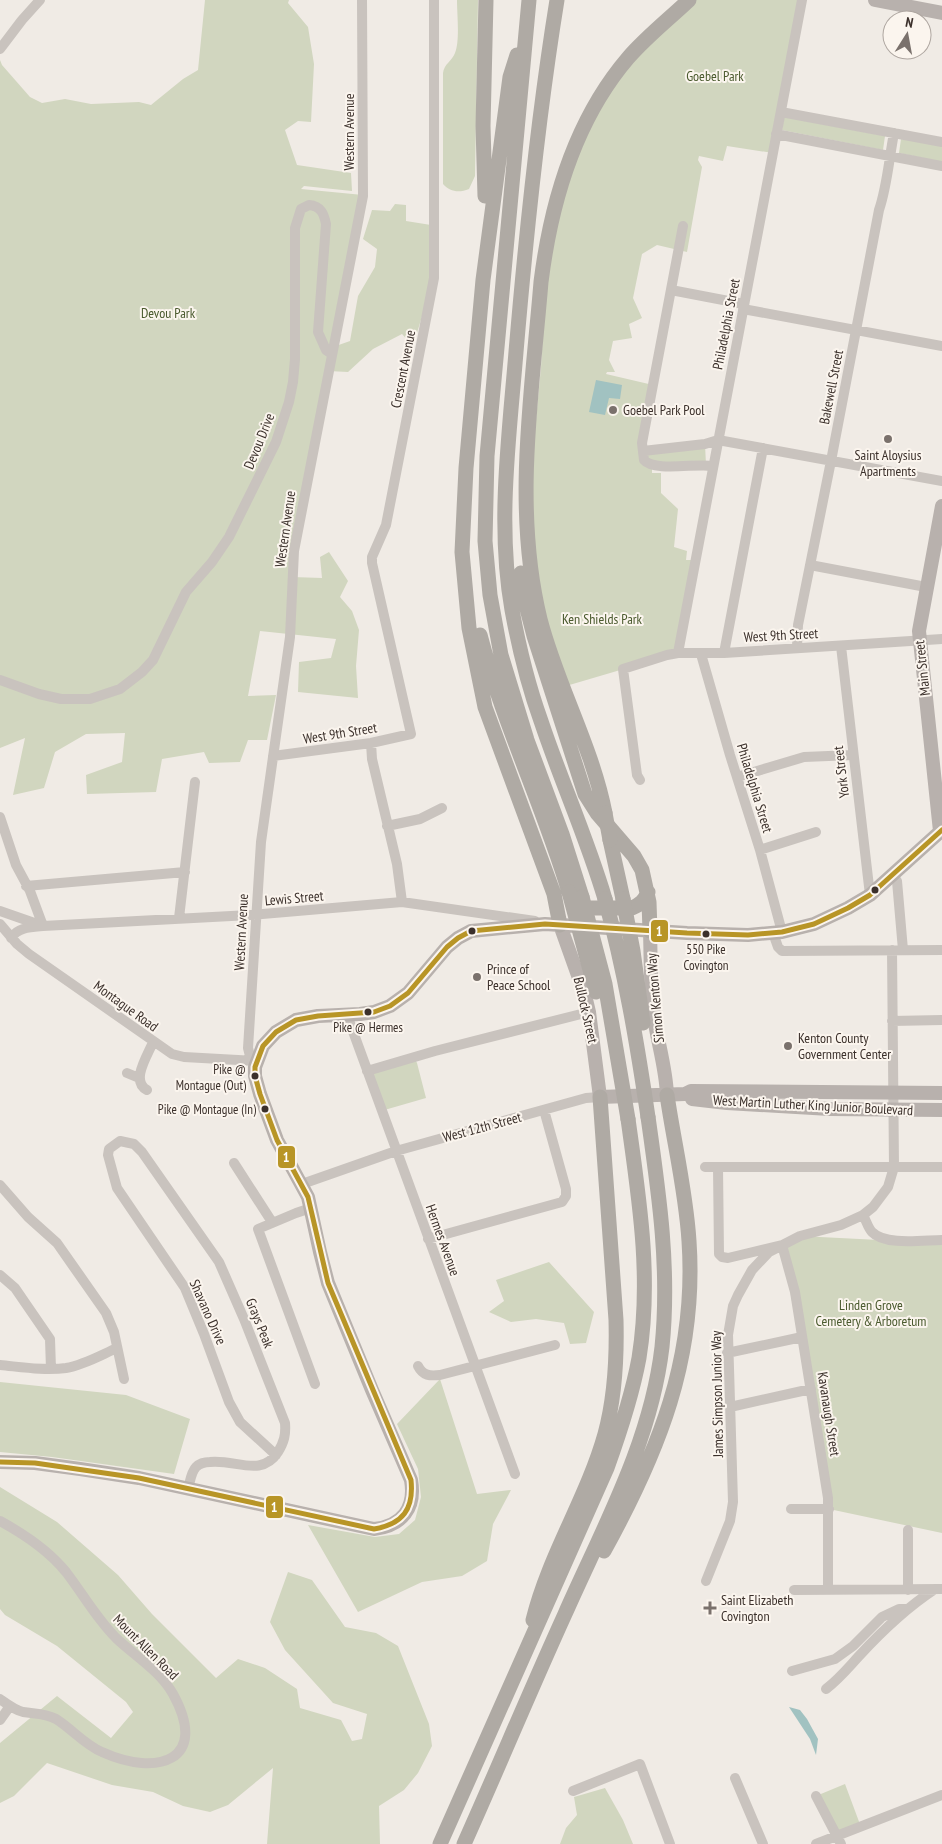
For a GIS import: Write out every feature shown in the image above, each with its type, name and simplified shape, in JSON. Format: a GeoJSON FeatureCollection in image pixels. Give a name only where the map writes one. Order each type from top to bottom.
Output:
{"type":"FeatureCollection","features":[{"type":"Feature","properties":{"kind":"highway"},"geometry":{"type":"LineString","coordinates":[[483,280],[485,176],[483,126],[486,0]]}},
{"type":"Feature","properties":{"kind":"highway"},"geometry":{"type":"LineString","coordinates":[[440,1844],[607,1468],[624,1421],[634,1383],[642,1333],[644,1270],[638,1193],[623,1087],[568,894],[517,729],[508,676],[500,648],[490,595],[487,568],[484,516],[487,456],[529,0]]}},
{"type":"Feature","properties":{"kind":"highway"},"geometry":{"type":"LineString","coordinates":[[557,0],[532,172],[505,492],[505,526],[512,607],[525,672],[540,721],[581,827],[605,899],[634,1024],[650,1116]]}},
{"type":"Feature","properties":{"kind":"highway"},"geometry":{"type":"LineString","coordinates":[[549,664],[530,566],[526,521],[526,485],[541,282],[550,224],[578,138],[602,93],[630,56],[689,0]]}},
{"type":"Feature","properties":{"kind":"highway"},"geometry":{"type":"LineString","coordinates":[[525,32],[510,77],[483,280],[463,512],[486,684],[485,706],[496,736],[568,894]]}},
{"type":"Feature","properties":{"kind":"highway"},"geometry":{"type":"LineString","coordinates":[[521,290],[526,340],[516,490],[516,531],[525,602],[566,713],[585,794],[597,813],[634,856],[642,870],[648,892],[650,931]]}},
{"type":"Feature","properties":{"kind":"highway"},"geometry":{"type":"LineString","coordinates":[[486,684],[517,729]]}},
{"type":"Feature","properties":{"kind":"highway"},"geometry":{"type":"LineString","coordinates":[[464,1844],[565,1614],[620,1495],[649,1409],[659,1366],[665,1311],[666,1273],[653,1154],[640,1002],[623,899],[594,771],[566,713]]}},
{"type":"Feature","properties":{"kind":"highway"},"geometry":{"type":"LineString","coordinates":[[568,894],[560,904],[566,908],[632,908],[640,905],[648,892]]}},
{"type":"Feature","properties":{"kind":"highway"},"geometry":{"type":"LineString","coordinates":[[553,925],[568,894]]}},
{"type":"Feature","properties":{"kind":"highway"},"geometry":{"type":"LineString","coordinates":[[565,1614],[605,1549],[658,1442],[682,1360],[687,1334],[690,1299],[689,1242],[683,1188],[667,1095]]}},
{"type":"Feature","properties":{"kind":"highway"},"geometry":{"type":"LineString","coordinates":[[522,1660],[539,1595],[586,1486],[604,1436],[614,1388],[617,1354],[616,1320],[600,1097]]}},
{"type":"Feature","properties":{"kind":"main road"},"geometry":{"type":"LineString","coordinates":[[874,0],[919,4],[942,13]]}},
{"type":"Feature","properties":{"kind":"main road","name":"Main Street"},"geometry":{"type":"LineString","coordinates":[[941,831],[918,631],[926,586],[936,567],[942,506]]}},
{"type":"Feature","properties":{"kind":"main road"},"geometry":{"type":"LineString","coordinates":[[0,1462],[35,1463],[139,1478],[374,1529],[392,1525],[407,1512],[410,1506],[411,1480],[328,1283],[312,1208],[302,1184],[278,1140],[260,1094],[255,1076],[256,1061],[264,1046],[285,1025],[303,1018],[374,1012],[399,1000],[447,947],[471,931],[553,925],[748,935],[777,932],[811,925],[830,918],[870,894],[941,831]]}},
{"type":"Feature","properties":{"kind":"main road","name":"Bullock Street"},"geometry":{"type":"LineString","coordinates":[[553,925],[579,976],[589,1012],[600,1097]]}},
{"type":"Feature","properties":{"kind":"main road","name":"Simon Kenton Way"},"geometry":{"type":"LineString","coordinates":[[650,931],[654,1021],[666,1079],[667,1095]]}},
{"type":"Feature","properties":{"kind":"main road","name":"West Martin Luther King Junior Boulevard"},"geometry":{"type":"LineString","coordinates":[[667,1095],[685,1094],[692,1091],[942,1093]]}},
{"type":"Feature","properties":{"kind":"main road","name":"West Martin Luther King Junior Boulevard"},"geometry":{"type":"LineString","coordinates":[[685,1094],[692,1099],[830,1109],[942,1110]]}},
{"type":"Feature","properties":{"kind":"main road","name":"West 12th Street"},"geometry":{"type":"LineString","coordinates":[[600,1097],[667,1095]]}},
{"type":"Feature","properties":{"kind":"street"},"geometry":{"type":"LineString","coordinates":[[0,49],[40,0]]}},
{"type":"Feature","properties":{"kind":"street","name":"Western Avenue"},"geometry":{"type":"LineString","coordinates":[[256,1061],[250,1056],[248,1048],[261,842],[290,637],[294,545],[363,196],[362,0]]}},
{"type":"Feature","properties":{"kind":"street","name":"Crescent Avenue"},"geometry":{"type":"LineString","coordinates":[[412,734],[372,557],[386,525],[434,278],[434,0]]}},
{"type":"Feature","properties":{"kind":"street","name":"Philadelphia Street"},"geometry":{"type":"LineString","coordinates":[[678,653],[802,0]]}},
{"type":"Feature","properties":{"kind":"street"},"geometry":{"type":"LineString","coordinates":[[781,112],[942,142]]}},
{"type":"Feature","properties":{"kind":"street","name":"Bakewell Street"},"geometry":{"type":"LineString","coordinates":[[796,647],[798,625],[879,210],[886,186],[885,180],[894,133]]}},
{"type":"Feature","properties":{"kind":"street"},"geometry":{"type":"LineString","coordinates":[[776,134],[942,166]]}},
{"type":"Feature","properties":{"kind":"street","name":"Devou Drive"},"geometry":{"type":"LineString","coordinates":[[0,680],[38,694],[61,699],[90,699],[107,694],[126,684],[142,672],[153,660],[186,592],[212,562],[229,537],[276,442],[289,402],[293,382],[295,228],[301,210],[309,205],[317,207],[323,213],[326,224],[318,332],[326,350],[332,354]]}},
{"type":"Feature","properties":{"kind":"street"},"geometry":{"type":"LineString","coordinates":[[683,226],[642,443],[644,460],[652,465],[703,464],[714,466]]}},
{"type":"Feature","properties":{"kind":"street"},"geometry":{"type":"LineString","coordinates":[[671,290],[744,307],[942,346]]}},
{"type":"Feature","properties":{"kind":"street"},"geometry":{"type":"LineString","coordinates":[[643,451],[705,444],[718,440],[942,482]]}},
{"type":"Feature","properties":{"kind":"street"},"geometry":{"type":"LineString","coordinates":[[724,653],[763,448]]}},
{"type":"Feature","properties":{"kind":"street"},"geometry":{"type":"LineString","coordinates":[[810,565],[926,586]]}},
{"type":"Feature","properties":{"kind":"street","name":"West 9th Street"},"geometry":{"type":"LineString","coordinates":[[640,780],[637,775],[623,669],[678,653],[724,653],[942,639]]}},
{"type":"Feature","properties":{"kind":"street","name":"York Street"},"geometry":{"type":"LineString","coordinates":[[841,646],[870,894]]}},
{"type":"Feature","properties":{"kind":"street","name":"Philadelphia Street"},"geometry":{"type":"LineString","coordinates":[[701,654],[760,850],[777,932]]}},
{"type":"Feature","properties":{"kind":"street","name":"West 9th Street"},"geometry":{"type":"LineString","coordinates":[[273,756],[371,743],[412,734]]}},
{"type":"Feature","properties":{"kind":"street"},"geometry":{"type":"LineString","coordinates":[[371,743],[372,759],[396,864],[402,902]]}},
{"type":"Feature","properties":{"kind":"street"},"geometry":{"type":"LineString","coordinates":[[737,777],[804,757],[853,755]]}},
{"type":"Feature","properties":{"kind":"street"},"geometry":{"type":"LineString","coordinates":[[180,918],[195,782]]}},
{"type":"Feature","properties":{"kind":"street"},"geometry":{"type":"LineString","coordinates":[[387,826],[420,819],[442,808]]}},
{"type":"Feature","properties":{"kind":"street"},"geometry":{"type":"LineString","coordinates":[[0,817],[16,865],[43,926]]}},
{"type":"Feature","properties":{"kind":"street"},"geometry":{"type":"LineString","coordinates":[[760,850],[816,832]]}},
{"type":"Feature","properties":{"kind":"street"},"geometry":{"type":"LineString","coordinates":[[26,886],[185,872]]}},
{"type":"Feature","properties":{"kind":"street"},"geometry":{"type":"LineString","coordinates":[[891,875],[896,881],[903,950]]}},
{"type":"Feature","properties":{"kind":"street","name":"Lewis Street"},"geometry":{"type":"LineString","coordinates":[[11,938],[15,932],[43,926],[256,915],[402,902],[553,925]]}},
{"type":"Feature","properties":{"kind":"street","name":"Lewis Street"},"geometry":{"type":"LineString","coordinates":[[0,911],[43,926]]}},
{"type":"Feature","properties":{"kind":"street","name":"Montague Road"},"geometry":{"type":"LineString","coordinates":[[0,924],[11,938],[29,954],[175,1056],[256,1061]]}},
{"type":"Feature","properties":{"kind":"street"},"geometry":{"type":"LineString","coordinates":[[777,932],[778,947],[782,951],[942,950]]}},
{"type":"Feature","properties":{"kind":"street"},"geometry":{"type":"LineString","coordinates":[[892,950],[894,1110]]}},
{"type":"Feature","properties":{"kind":"street"},"geometry":{"type":"LineString","coordinates":[[367,1071],[435,1051],[589,1012]]}},
{"type":"Feature","properties":{"kind":"street","name":"Hermes Avenue"},"geometry":{"type":"LineString","coordinates":[[347,1015],[515,1474]]}},
{"type":"Feature","properties":{"kind":"street"},"geometry":{"type":"LineString","coordinates":[[892,1021],[942,1020]]}},
{"type":"Feature","properties":{"kind":"street"},"geometry":{"type":"LineString","coordinates":[[147,1090],[141,1085],[139,1078],[153,1042]]}},
{"type":"Feature","properties":{"kind":"street"},"geometry":{"type":"LineString","coordinates":[[127,1073],[139,1078]]}},
{"type":"Feature","properties":{"kind":"street","name":"West 12th Street"},"geometry":{"type":"LineString","coordinates":[[302,1184],[396,1151],[586,1098],[600,1097]]}},
{"type":"Feature","properties":{"kind":"street"},"geometry":{"type":"LineString","coordinates":[[428,1239],[562,1202],[566,1196],[566,1189],[544,1110]]}},
{"type":"Feature","properties":{"kind":"street","name":"James Simpson Junior Way"},"geometry":{"type":"LineString","coordinates":[[706,1581],[730,1521],[733,1502],[727,1353],[733,1306],[740,1289],[760,1259],[769,1252],[800,1236],[841,1225],[863,1215],[873,1207],[888,1187],[894,1167],[894,1110]]}},
{"type":"Feature","properties":{"kind":"street","name":"Grays Peak"},"geometry":{"type":"LineString","coordinates":[[109,1149],[120,1141],[134,1144],[142,1152],[219,1262],[244,1319],[285,1423],[285,1441],[276,1455]]}},
{"type":"Feature","properties":{"kind":"street","name":"Shavano Drive"},"geometry":{"type":"LineString","coordinates":[[109,1149],[110,1163],[117,1188],[184,1288],[204,1334],[229,1402],[240,1422],[276,1455]]}},
{"type":"Feature","properties":{"kind":"street"},"geometry":{"type":"LineString","coordinates":[[234,1163],[272,1222]]}},
{"type":"Feature","properties":{"kind":"street"},"geometry":{"type":"LineString","coordinates":[[705,1167],[942,1167]]}},
{"type":"Feature","properties":{"kind":"street"},"geometry":{"type":"LineString","coordinates":[[718,1168],[719,1254],[722,1257],[728,1258],[782,1245]]}},
{"type":"Feature","properties":{"kind":"street"},"geometry":{"type":"LineString","coordinates":[[0,1185],[28,1217],[57,1243],[106,1313],[114,1332],[124,1379]]}},
{"type":"Feature","properties":{"kind":"street"},"geometry":{"type":"LineString","coordinates":[[312,1208],[258,1229],[315,1384]]}},
{"type":"Feature","properties":{"kind":"street"},"geometry":{"type":"LineString","coordinates":[[863,1215],[872,1232],[884,1239],[894,1241],[942,1240]]}},
{"type":"Feature","properties":{"kind":"street","name":"Kavanaugh Street"},"geometry":{"type":"LineString","coordinates":[[782,1245],[795,1292],[830,1509],[828,1589]]}},
{"type":"Feature","properties":{"kind":"street"},"geometry":{"type":"LineString","coordinates":[[0,1275],[15,1288],[50,1339],[50,1369]]}},
{"type":"Feature","properties":{"kind":"street"},"geometry":{"type":"LineString","coordinates":[[727,1353],[802,1338]]}},
{"type":"Feature","properties":{"kind":"street"},"geometry":{"type":"LineString","coordinates":[[418,1366],[420,1371],[430,1376],[454,1373],[555,1345]]}},
{"type":"Feature","properties":{"kind":"street"},"geometry":{"type":"LineString","coordinates":[[0,1365],[50,1369],[67,1368],[117,1348]]}},
{"type":"Feature","properties":{"kind":"street"},"geometry":{"type":"LineString","coordinates":[[730,1407],[811,1389]]}},
{"type":"Feature","properties":{"kind":"street"},"geometry":{"type":"LineString","coordinates":[[188,1489],[193,1471],[204,1462],[222,1460],[252,1466],[263,1465],[272,1460],[276,1455]]}},
{"type":"Feature","properties":{"kind":"street"},"geometry":{"type":"LineString","coordinates":[[791,1509],[830,1509]]}},
{"type":"Feature","properties":{"kind":"street","name":"Mount Allen Road"},"geometry":{"type":"LineString","coordinates":[[0,1522],[13,1528],[57,1562],[95,1614],[116,1638],[164,1682],[176,1700],[182,1715],[186,1734],[181,1750],[177,1755],[160,1763],[142,1763],[125,1760],[100,1752],[51,1717],[23,1712],[0,1699]]}},
{"type":"Feature","properties":{"kind":"street"},"geometry":{"type":"LineString","coordinates":[[908,1530],[908,1590]]}},
{"type":"Feature","properties":{"kind":"street"},"geometry":{"type":"LineString","coordinates":[[794,1590],[938,1589]]}},
{"type":"Feature","properties":{"kind":"street"},"geometry":{"type":"LineString","coordinates":[[826,1689],[841,1677],[868,1646],[907,1609],[938,1589]]}},
{"type":"Feature","properties":{"kind":"street"},"geometry":{"type":"LineString","coordinates":[[792,1671],[835,1659],[853,1646],[882,1617],[899,1609],[907,1609]]}},
{"type":"Feature","properties":{"kind":"street"},"geometry":{"type":"LineString","coordinates":[[0,1720],[10,1706]]}},
{"type":"Feature","properties":{"kind":"street"},"geometry":{"type":"LineString","coordinates":[[573,1791],[640,1764],[670,1844]]}},
{"type":"Feature","properties":{"kind":"street"},"geometry":{"type":"LineString","coordinates":[[735,1778],[762,1844]]}},
{"type":"Feature","properties":{"kind":"street"},"geometry":{"type":"LineString","coordinates":[[816,1844],[839,1840],[942,1795]]}},
{"type":"Feature","properties":{"kind":"street"},"geometry":{"type":"LineString","coordinates":[[816,1796],[839,1840]]}},
{"type":"Feature","properties":{"kind":"green space","name":"Devou Park"},"geometry":{"type":"Polygon","coordinates":[[[205,0],[289,0],[288,3],[308,27],[314,64],[311,122],[298,121],[285,130],[297,165],[351,173],[352,191],[304,186],[301,189],[363,195],[333,347],[350,341],[358,296],[375,267],[377,249],[363,239],[372,210],[390,211],[395,204],[406,205],[406,221],[431,225],[433,267],[427,300],[413,346],[402,334],[373,349],[348,372],[328,371],[292,577],[322,578],[320,557],[329,552],[348,581],[340,597],[352,611],[359,630],[356,666],[358,698],[298,692],[299,662],[331,658],[336,639],[260,631],[248,696],[276,695],[267,740],[248,740],[240,762],[209,763],[204,752],[162,759],[156,792],[87,794],[86,775],[122,762],[125,733],[86,734],[55,752],[44,788],[13,795],[25,738],[0,748],[0,60],[2,65],[30,97],[42,103],[65,99],[91,104],[139,102],[151,105],[183,79],[198,70],[205,0]]]}},
{"type":"Feature","properties":{"kind":"green space"},"geometry":{"type":"Polygon","coordinates":[[[457,0],[478,0],[475,176],[469,189],[462,191],[449,189],[443,184],[443,73],[457,48],[457,0]]]}},
{"type":"Feature","properties":{"kind":"green space","name":"Goebel Park"},"geometry":{"type":"Polygon","coordinates":[[[695,0],[802,0],[773,153],[727,146],[723,161],[699,156],[698,160],[702,167],[687,252],[657,245],[642,254],[633,298],[642,318],[629,324],[632,338],[613,341],[609,360],[615,372],[607,372],[606,374],[653,385],[646,449],[705,444],[706,465],[652,466],[652,473],[661,473],[661,493],[678,509],[674,547],[687,551],[686,560],[696,560],[678,653],[566,686],[545,617],[532,539],[531,472],[541,367],[546,281],[557,210],[590,124],[627,65],[695,0]]]}},
{"type":"Feature","properties":{"kind":"green space"},"geometry":{"type":"Polygon","coordinates":[[[784,117],[885,136],[883,150],[782,130],[784,117]]]}},
{"type":"Feature","properties":{"kind":"green space"},"geometry":{"type":"Polygon","coordinates":[[[901,139],[942,145],[942,162],[899,153],[901,139]]]}},
{"type":"Feature","properties":{"kind":"green space"},"geometry":{"type":"Polygon","coordinates":[[[414,1057],[426,1098],[381,1111],[367,1071],[414,1057]]]}},
{"type":"Feature","properties":{"kind":"green space","name":"Linden Grove Cemetery & Arboretum"},"geometry":{"type":"Polygon","coordinates":[[[800,1236],[899,1241],[942,1240],[942,1533],[829,1509],[782,1245],[800,1236]]]}},
{"type":"Feature","properties":{"kind":"green space"},"geometry":{"type":"Polygon","coordinates":[[[549,1262],[594,1312],[586,1343],[570,1344],[564,1323],[536,1319],[511,1322],[489,1312],[504,1301],[496,1280],[549,1262]]]}},
{"type":"Feature","properties":{"kind":"green space"},"geometry":{"type":"Polygon","coordinates":[[[440,1379],[477,1494],[511,1490],[493,1524],[487,1561],[462,1576],[422,1582],[358,1612],[308,1525],[375,1537],[399,1534],[415,1520],[421,1497],[418,1469],[397,1424],[440,1379]]]}},
{"type":"Feature","properties":{"kind":"green space"},"geometry":{"type":"Polygon","coordinates":[[[0,1382],[126,1395],[190,1419],[174,1474],[52,1457],[0,1452],[0,1382]]]}},
{"type":"Feature","properties":{"kind":"green space"},"geometry":{"type":"Polygon","coordinates":[[[0,1487],[57,1522],[118,1575],[152,1614],[216,1678],[238,1659],[265,1668],[297,1689],[300,1708],[341,1720],[352,1741],[362,1739],[367,1714],[333,1703],[285,1650],[270,1622],[288,1572],[312,1580],[345,1627],[376,1633],[398,1646],[429,1724],[432,1746],[418,1773],[404,1790],[379,1806],[380,1844],[267,1844],[273,1768],[228,1805],[210,1812],[183,1806],[153,1792],[112,1785],[47,1763],[14,1796],[0,1803],[0,1743],[57,1696],[111,1738],[133,1712],[126,1702],[57,1646],[5,1615],[0,1609],[0,1487]]]}},
{"type":"Feature","properties":{"kind":"green space"},"geometry":{"type":"Polygon","coordinates":[[[845,1784],[861,1827],[837,1837],[816,1796],[845,1784]]]}},
{"type":"Feature","properties":{"kind":"green space"},"geometry":{"type":"Polygon","coordinates":[[[605,1788],[623,1820],[633,1844],[560,1844],[566,1828],[577,1815],[574,1797],[605,1788]]]}},
{"type":"Feature","properties":{"kind":"water"},"geometry":{"type":"Polygon","coordinates":[[[596,380],[622,385],[620,399],[609,398],[605,415],[589,412],[596,380]]]}},
{"type":"Feature","properties":{"kind":"water"},"geometry":{"type":"Polygon","coordinates":[[[789,1707],[800,1710],[807,1719],[818,1739],[816,1755],[810,1739],[789,1707]]]}},
{"type":"Feature","properties":{"kind":"transit line","name":"1"},"geometry":{"type":"LineString","coordinates":[[0,1462],[35,1463],[139,1478],[374,1529],[384,1527],[399,1519],[404,1514],[411,1499],[411,1480],[328,1283],[308,1197],[277,1140],[260,1094],[255,1076],[255,1067],[263,1046],[276,1032],[296,1020],[318,1016],[374,1012],[390,1006],[408,993],[447,947],[471,931],[545,924],[748,935],[782,932],[814,924],[870,895],[942,830]]}},
{"type":"Feature","properties":{"kind":"place","name":"Goebel Park Pool"},"geometry":{"type":"Point","coordinates":[613,410]}},
{"type":"Feature","properties":{"kind":"place","name":"Saint Aloysius Apartments"},"geometry":{"type":"Point","coordinates":[888,439]}},
{"type":"Feature","properties":{"kind":"place","name":"550 Pike Covington"},"geometry":{"type":"Point","coordinates":[706,934]}},
{"type":"Feature","properties":{"kind":"place","name":"Prince of Peace School"},"geometry":{"type":"Point","coordinates":[477,977]}},
{"type":"Feature","properties":{"kind":"place","name":"Pike @ Hermes"},"geometry":{"type":"Point","coordinates":[368,1012]}},
{"type":"Feature","properties":{"kind":"place","name":"Kenton County Government Center"},"geometry":{"type":"Point","coordinates":[788,1046]}},
{"type":"Feature","properties":{"kind":"place","name":"Pike @ Montague (Out)"},"geometry":{"type":"Point","coordinates":[255,1076]}},
{"type":"Feature","properties":{"kind":"place","name":"Pike @ Montague (In)"},"geometry":{"type":"Point","coordinates":[265,1109]}},
{"type":"Feature","properties":{"kind":"place","name":"Saint Elizabeth Covington"},"geometry":{"type":"Point","coordinates":[710,1608]}},
{"type":"Feature","properties":{"kind":"park label","name":"Ken Shields Park"},"geometry":{"type":"Point","coordinates":[602,619]}}]}
